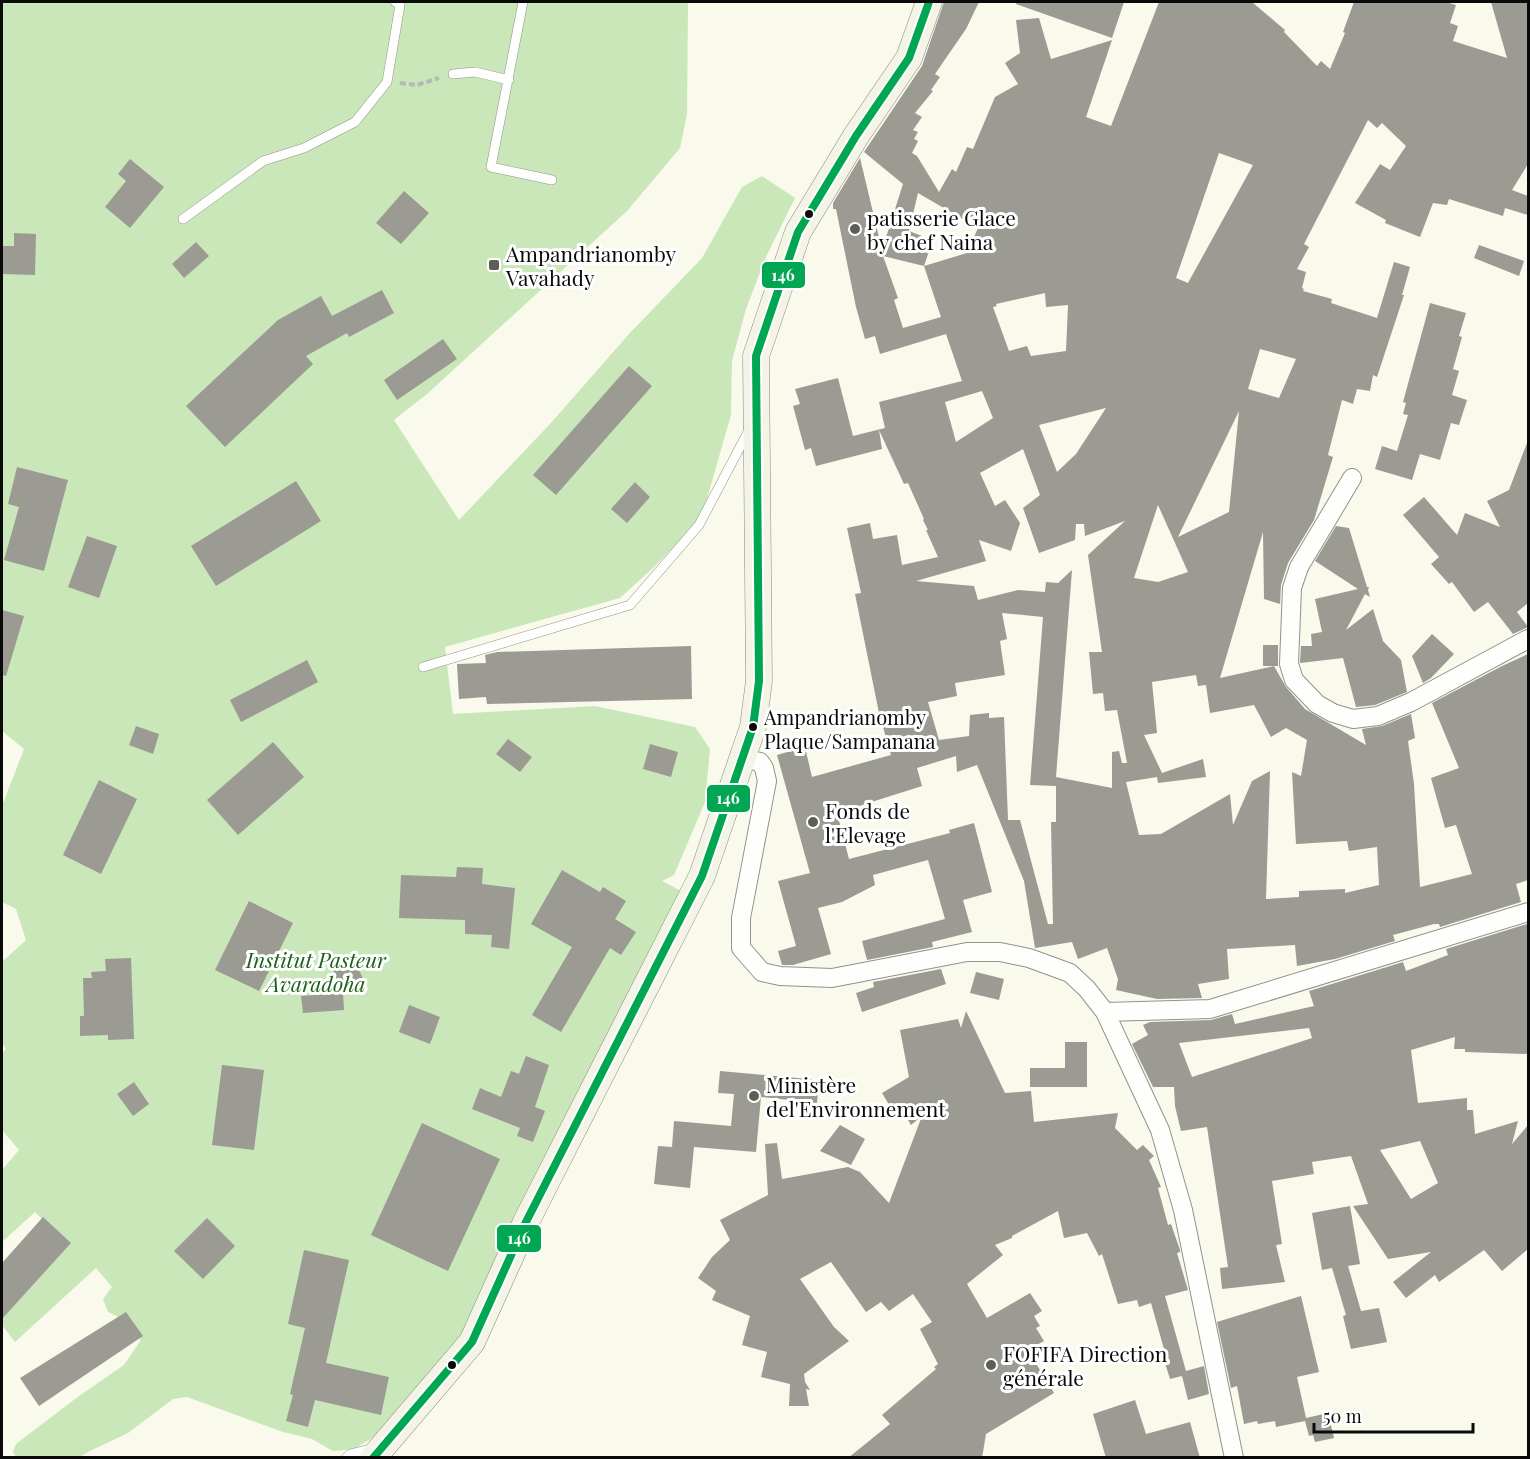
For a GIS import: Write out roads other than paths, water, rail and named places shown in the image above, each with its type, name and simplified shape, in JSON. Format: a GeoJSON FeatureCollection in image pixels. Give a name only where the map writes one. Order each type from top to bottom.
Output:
{"type":"FeatureCollection","features":[{"type":"Feature","properties":{"kind":"main road"},"geometry":{"type":"LineString","coordinates":[[378,1451],[472,1342],[526,1222],[702,876],[753,727],[759,681],[756,356],[798,232],[856,136],[909,58],[929,2]]}},
{"type":"Feature","properties":{"kind":"street"},"geometry":{"type":"LineString","coordinates":[[1352,478],[1299,567],[1292,588],[1289,664],[1294,680],[1317,704],[1333,714],[1353,719],[1378,716],[1411,702],[1528,639]]}},
{"type":"Feature","properties":{"kind":"street"},"geometry":{"type":"LineString","coordinates":[[743,758],[760,762],[767,781],[741,918],[741,948],[762,972],[780,976],[832,978],[967,952],[1000,952],[1029,958],[1070,973],[1087,989],[1105,1012],[1160,1130],[1172,1169],[1183,1210],[1234,1458]]}},
{"type":"Feature","properties":{"kind":"street"},"geometry":{"type":"LineString","coordinates":[[1105,1012],[1210,1008],[1528,912]]}},
{"type":"Feature","properties":{"kind":"lane"},"geometry":{"type":"LineString","coordinates":[[183,219],[263,161],[304,148],[355,122],[387,82],[400,5],[395,2]]}},
{"type":"Feature","properties":{"kind":"lane"},"geometry":{"type":"LineString","coordinates":[[524,2],[491,167],[552,180]]}},
{"type":"Feature","properties":{"kind":"lane"},"geometry":{"type":"LineString","coordinates":[[453,74],[475,72],[509,80]]}},
{"type":"Feature","properties":{"kind":"lane"},"geometry":{"type":"LineString","coordinates":[[423,667],[630,604],[699,525],[756,417]]}},
{"type":"Feature","properties":{"kind":"lane"},"geometry":{"type":"LineString","coordinates":[[346,1458],[350,1454],[378,1451]]}},
{"type":"Feature","properties":{"kind":"place","name":"patisserie Glace by chef Naina"},"geometry":{"type":"Point","coordinates":[855,229]}},
{"type":"Feature","properties":{"kind":"place","name":"Ampandrianomby Vavahady"},"geometry":{"type":"Point","coordinates":[494,265]}},
{"type":"Feature","properties":{"kind":"place","name":"Ampandrianomby Plaque/Sampanana"},"geometry":{"type":"Point","coordinates":[753,727]}},
{"type":"Feature","properties":{"kind":"place","name":"Fonds de l'Elevage"},"geometry":{"type":"Point","coordinates":[813,822]}},
{"type":"Feature","properties":{"kind":"place","name":"Ministère del'Environnement"},"geometry":{"type":"Point","coordinates":[754,1096]}},
{"type":"Feature","properties":{"kind":"place","name":"FOFIFA Direction générale"},"geometry":{"type":"Point","coordinates":[991,1365]}},
{"type":"Feature","properties":{"kind":"park label","name":"Institut Pasteur Avaradoha"},"geometry":{"type":"Point","coordinates":[316,971]}}]}
